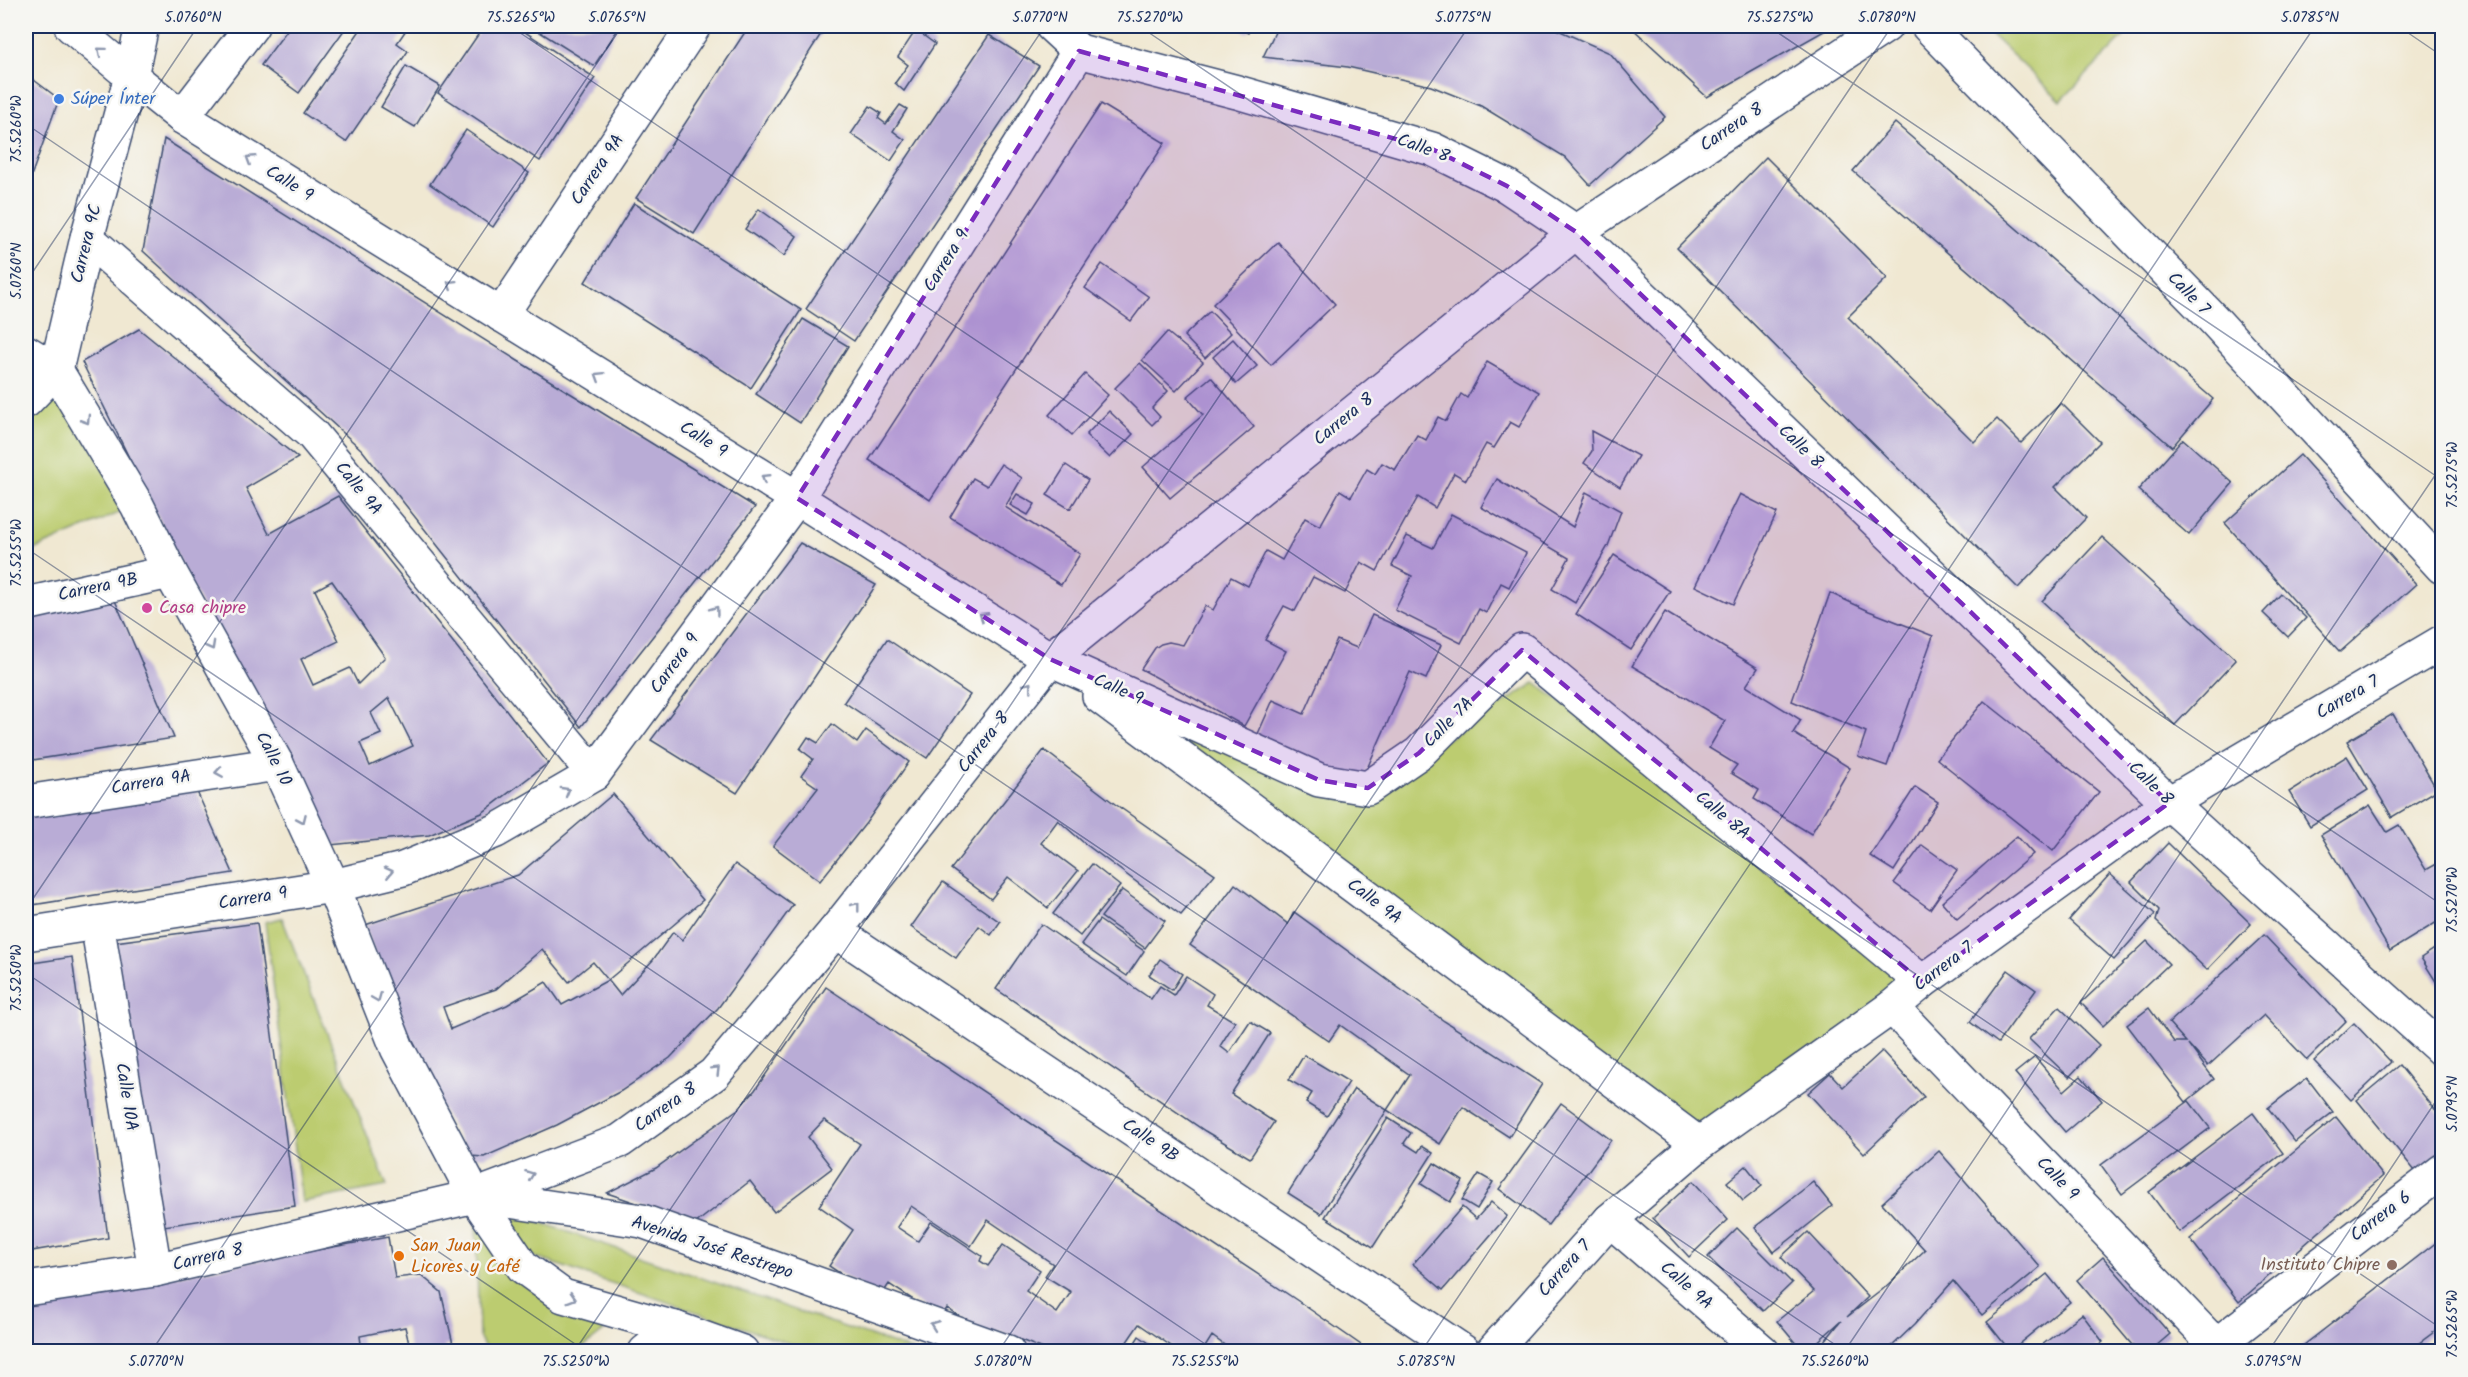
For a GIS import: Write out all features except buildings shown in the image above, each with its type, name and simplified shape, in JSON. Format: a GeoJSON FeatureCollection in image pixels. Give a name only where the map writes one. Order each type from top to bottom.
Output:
{"type":"FeatureCollection","features":[{"type":"Feature","properties":{"kind":"street","name":"Calle 9"},"geometry":{"type":"LineString","coordinates":[[71,26],[182,117],[797,498],[1050,659],[1319,780],[1368,788]]}},
{"type":"Feature","properties":{"kind":"street"},"geometry":{"type":"LineString","coordinates":[[131,76],[142,26]]}},
{"type":"Feature","properties":{"kind":"street"},"geometry":{"type":"LineString","coordinates":[[182,117],[252,26]]}},
{"type":"Feature","properties":{"kind":"street","name":"Carrera 9A"},"geometry":{"type":"LineString","coordinates":[[501,315],[694,26]]}},
{"type":"Feature","properties":{"kind":"street","name":"Calle 8"},"geometry":{"type":"LineString","coordinates":[[1052,26],[1079,51],[1237,92],[1432,149],[1507,186],[1576,232],[2169,802],[2442,1050]]}},
{"type":"Feature","properties":{"kind":"street","name":"Carrera 8"},"geometry":{"type":"LineString","coordinates":[[26,1289],[155,1270],[475,1196],[620,1141],[714,1074],[836,931],[1050,659],[1576,232],[1886,26]]}},
{"type":"Feature","properties":{"kind":"street","name":"Calle 7"},"geometry":{"type":"LineString","coordinates":[[1928,26],[2215,321],[2442,567]]}},
{"type":"Feature","properties":{"kind":"street","name":"Carrera 9"},"geometry":{"type":"LineString","coordinates":[[26,934],[333,886],[403,869],[496,831],[594,774],[797,498],[1079,51]]}},
{"type":"Feature","properties":{"kind":"street","name":"Carrera 9C"},"geometry":{"type":"LineString","coordinates":[[56,370],[87,238],[131,76]]}},
{"type":"Feature","properties":{"kind":"street","name":"Calle 9A"},"geometry":{"type":"LineString","coordinates":[[87,238],[312,434],[594,774]]}},
{"type":"Feature","properties":{"kind":"street","name":"Calle 10"},"geometry":{"type":"LineString","coordinates":[[26,352],[56,370],[137,505],[170,572],[277,764],[333,886],[397,1048],[475,1196]]}},
{"type":"Feature","properties":{"kind":"street"},"geometry":{"type":"LineString","coordinates":[[26,401],[56,370]]}},
{"type":"Feature","properties":{"kind":"street","name":"Carrera 9B"},"geometry":{"type":"LineString","coordinates":[[26,604],[170,572]]}},
{"type":"Feature","properties":{"kind":"street","name":"Carrera 7"},"geometry":{"type":"LineString","coordinates":[[1492,1352],[1610,1220],[1699,1144],[1892,1007],[1922,982],[2169,802],[2442,642]]}},
{"type":"Feature","properties":{"kind":"street","name":"Calle 7A"},"geometry":{"type":"LineString","coordinates":[[1368,788],[1419,753],[1522,650]]}},
{"type":"Feature","properties":{"kind":"street","name":"Calle 8A"},"geometry":{"type":"LineString","coordinates":[[1522,650],[1922,982]]}},
{"type":"Feature","properties":{"kind":"street","name":"Calle 9A"},"geometry":{"type":"LineString","coordinates":[[1050,659],[1699,1144]]}},
{"type":"Feature","properties":{"kind":"street","name":"Carrera 9A"},"geometry":{"type":"LineString","coordinates":[[26,802],[277,764]]}},
{"type":"Feature","properties":{"kind":"street","name":"Calle 10A"},"geometry":{"type":"LineString","coordinates":[[97,923],[155,1270]]}},
{"type":"Feature","properties":{"kind":"street","name":"Calle 9B"},"geometry":{"type":"LineString","coordinates":[[836,931],[1464,1352]]}},
{"type":"Feature","properties":{"kind":"street","name":"Calle 9"},"geometry":{"type":"LineString","coordinates":[[1892,1007],[2214,1349]]}},
{"type":"Feature","properties":{"kind":"street","name":"Carrera 6"},"geometry":{"type":"LineString","coordinates":[[2214,1349],[2442,1171]]}},
{"type":"Feature","properties":{"kind":"street"},"geometry":{"type":"LineString","coordinates":[[475,1196],[523,1267],[562,1296],[675,1328],[742,1352]]}},
{"type":"Feature","properties":{"kind":"street","name":"Avenida José Restrepo"},"geometry":{"type":"LineString","coordinates":[[475,1196],[642,1221],[1008,1352]]}},
{"type":"Feature","properties":{"kind":"street","name":"Calle 9A"},"geometry":{"type":"LineString","coordinates":[[1610,1220],[1763,1352]]}},
{"type":"Feature","properties":{"kind":"street"},"geometry":{"type":"LineString","coordinates":[[645,1352],[675,1328]]}},
{"type":"Feature","properties":{"kind":"highlighted area"},"geometry":{"type":"Polygon","coordinates":[[[1079,51],[1432,149],[1507,186],[1576,232],[2169,803],[1922,982],[1522,650],[1419,753],[1368,788],[1319,780],[1050,659],[797,498],[1079,51]]]}},
{"type":"Feature","properties":{"kind":"green space"},"geometry":{"type":"Polygon","coordinates":[[[1982,26],[2134,26],[2061,101],[1982,26]]]}},
{"type":"Feature","properties":{"kind":"green space"},"geometry":{"type":"Polygon","coordinates":[[[56,370],[137,505],[26,553],[26,400],[56,370]]]}},
{"type":"Feature","properties":{"kind":"green space"},"geometry":{"type":"Polygon","coordinates":[[[1050,659],[1370,796],[1397,771],[1535,683],[1934,973],[1699,1144],[1050,659]]]}},
{"type":"Feature","properties":{"kind":"green space"},"geometry":{"type":"Polygon","coordinates":[[[282,918],[387,1186],[302,1202],[265,922],[282,918]]]}},
{"type":"Feature","properties":{"kind":"green space"},"geometry":{"type":"Polygon","coordinates":[[[475,1196],[516,1214],[914,1351],[812,1351],[511,1249],[610,1326],[578,1351],[487,1351],[479,1336],[475,1196]]]}},
{"type":"Feature","properties":{"kind":"place","name":"Súper Ínter"},"geometry":{"type":"Point","coordinates":[59,99]}},
{"type":"Feature","properties":{"kind":"place","name":"Casa chipre"},"geometry":{"type":"Point","coordinates":[147,608]}},
{"type":"Feature","properties":{"kind":"place","name":"San Juan Licores y Café"},"geometry":{"type":"Point","coordinates":[399,1256]}},
{"type":"Feature","properties":{"kind":"place","name":"Instituto Chipre"},"geometry":{"type":"Point","coordinates":[2392,1265]}}]}
